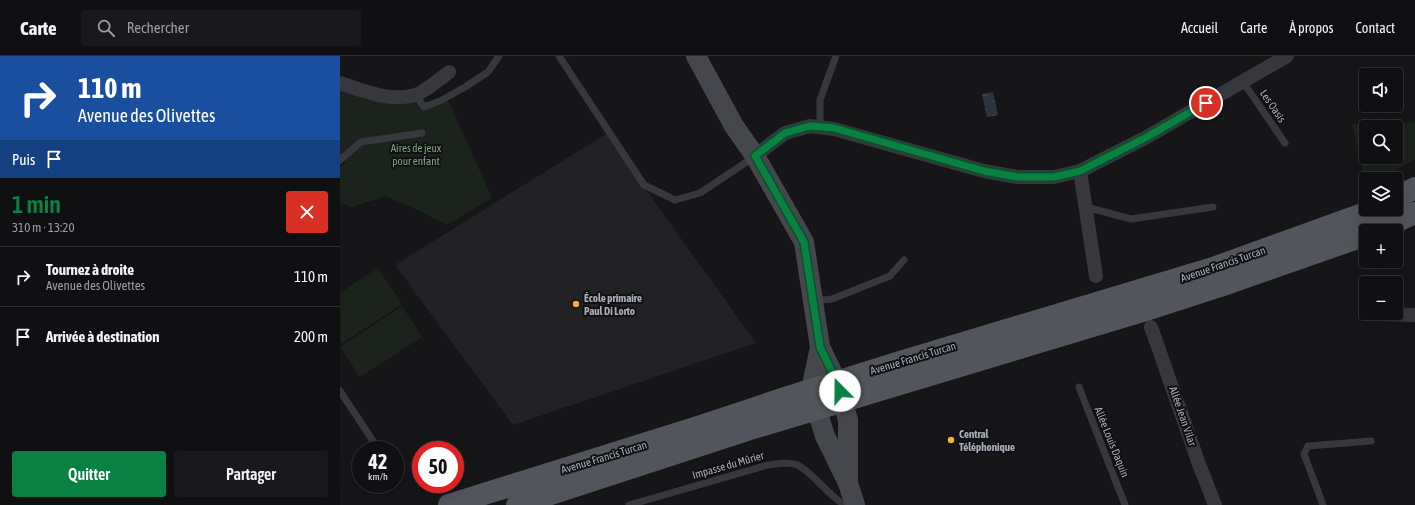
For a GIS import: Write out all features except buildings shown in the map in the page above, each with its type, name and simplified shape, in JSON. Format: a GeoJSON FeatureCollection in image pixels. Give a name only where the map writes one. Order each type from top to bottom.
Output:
{"type":"FeatureCollection","features":[{"type":"Feature","properties":{"kind":"main road"},"geometry":{"type":"LineString","coordinates":[[1403,194],[1415,188]]}},
{"type":"Feature","properties":{"kind":"main road"},"geometry":{"type":"LineString","coordinates":[[1391,224],[1415,213]]}},
{"type":"Feature","properties":{"kind":"main road","name":"Avenue Francis Turcan"},"geometry":{"type":"LineString","coordinates":[[517,505],[750,429],[814,400],[1213,268],[1359,215]]}},
{"type":"Feature","properties":{"kind":"main road","name":"Avenue Francis Turcan"},"geometry":{"type":"LineString","coordinates":[[840,391],[1153,308],[1359,237]]}},
{"type":"Feature","properties":{"kind":"main road","name":"Avenue Francis Turcan"},"geometry":{"type":"LineString","coordinates":[[449,505],[694,429],[814,400]]}},
{"type":"Feature","properties":{"kind":"street"},"geometry":{"type":"LineString","coordinates":[[696,56],[734,126],[755,156],[804,242],[820,347],[814,400],[825,436],[848,483],[855,505]]}},
{"type":"Feature","properties":{"kind":"street"},"geometry":{"type":"LineString","coordinates":[[755,156],[785,133],[810,126],[834,128],[984,171],[1018,177],[1054,177],[1080,171],[1145,138],[1287,56]]}},
{"type":"Feature","properties":{"kind":"street"},"geometry":{"type":"LineString","coordinates":[[340,83],[380,96],[397,97],[416,95],[449,72]]}},
{"type":"Feature","properties":{"kind":"street"},"geometry":{"type":"LineString","coordinates":[[1080,171],[1096,276]]}},
{"type":"Feature","properties":{"kind":"street"},"geometry":{"type":"LineString","coordinates":[[1403,315],[1415,315]]}},
{"type":"Feature","properties":{"kind":"street","name":"Allée Jean Vilar"},"geometry":{"type":"LineString","coordinates":[[1152,327],[1199,464],[1215,505]]}},
{"type":"Feature","properties":{"kind":"street"},"geometry":{"type":"LineString","coordinates":[[820,347],[840,391],[848,420],[848,483]]}},
{"type":"Feature","properties":{"kind":"lane"},"geometry":{"type":"LineString","coordinates":[[416,95],[424,107],[440,101],[488,72],[499,56]]}},
{"type":"Feature","properties":{"kind":"lane"},"geometry":{"type":"LineString","coordinates":[[559,56],[644,185],[675,200],[700,194],[755,156]]}},
{"type":"Feature","properties":{"kind":"lane"},"geometry":{"type":"LineString","coordinates":[[820,127],[820,100],[836,56]]}},
{"type":"Feature","properties":{"kind":"lane","name":"Les Oasis"},"geometry":{"type":"LineString","coordinates":[[1243,82],[1285,144]]}},
{"type":"Feature","properties":{"kind":"lane"},"geometry":{"type":"LineString","coordinates":[[340,160],[361,142],[422,133]]}},
{"type":"Feature","properties":{"kind":"lane"},"geometry":{"type":"LineString","coordinates":[[1086,207],[1131,219],[1213,207]]}},
{"type":"Feature","properties":{"kind":"lane"},"geometry":{"type":"LineString","coordinates":[[813,301],[832,299],[890,276],[904,260]]}},
{"type":"Feature","properties":{"kind":"lane","name":"Allée Louis Daquin"},"geometry":{"type":"LineString","coordinates":[[1079,387],[1125,505]]}},
{"type":"Feature","properties":{"kind":"lane"},"geometry":{"type":"LineString","coordinates":[[340,391],[373,441]]}},
{"type":"Feature","properties":{"kind":"lane"},"geometry":{"type":"LineString","coordinates":[[1323,505],[1304,454],[1308,446],[1372,441]]}},
{"type":"Feature","properties":{"kind":"lane","name":"Impasse du Mûrier"},"geometry":{"type":"LineString","coordinates":[[629,505],[768,464],[797,465],[810,475],[836,500],[845,505]]}},
{"type":"Feature","properties":{"kind":"shaded area","name":"École primaire Paul Di Lorto"},"geometry":{"type":"Polygon","coordinates":[[[606,134],[756,343],[513,425],[395,265],[606,134]]]}},
{"type":"Feature","properties":{"kind":"green space","name":"Aires de jeux pour enfant"},"geometry":{"type":"Polygon","coordinates":[[[340,86],[415,102],[449,102],[492,198],[447,225],[386,196],[352,207],[340,203],[340,168],[346,162],[340,158],[340,86]]]}},
{"type":"Feature","properties":{"kind":"green space"},"geometry":{"type":"Polygon","coordinates":[[[1403,122],[1415,122],[1415,159],[1393,172],[1362,172],[1361,164],[1403,164],[1403,122]]]}},
{"type":"Feature","properties":{"kind":"green space"},"geometry":{"type":"Polygon","coordinates":[[[1352,124],[1359,124],[1359,156],[1352,124]]]}},
{"type":"Feature","properties":{"kind":"green space"},"geometry":{"type":"Polygon","coordinates":[[[378,268],[402,304],[341,344],[340,293],[378,268]]]}},
{"type":"Feature","properties":{"kind":"green space"},"geometry":{"type":"Polygon","coordinates":[[[402,306],[422,337],[360,377],[340,347],[402,306]]]}},
{"type":"Feature","properties":{"kind":"water"},"geometry":{"type":"Polygon","coordinates":[[[993,92],[998,115],[987,117],[982,94],[993,92]]]}},
{"type":"Feature","properties":{"kind":"place","name":"École primaire Paul Di Lorto"},"geometry":{"type":"Point","coordinates":[576,304]}},
{"type":"Feature","properties":{"kind":"place","name":"Central Téléphonique"},"geometry":{"type":"Point","coordinates":[951,440]}},
{"type":"Feature","properties":{"kind":"route"},"geometry":{"type":"LineString","coordinates":[[840,391],[820,347],[804,242],[755,156],[785,133],[810,126],[834,128],[984,171],[1018,177],[1054,177],[1080,171],[1145,138],[1206,103]]}}]}
